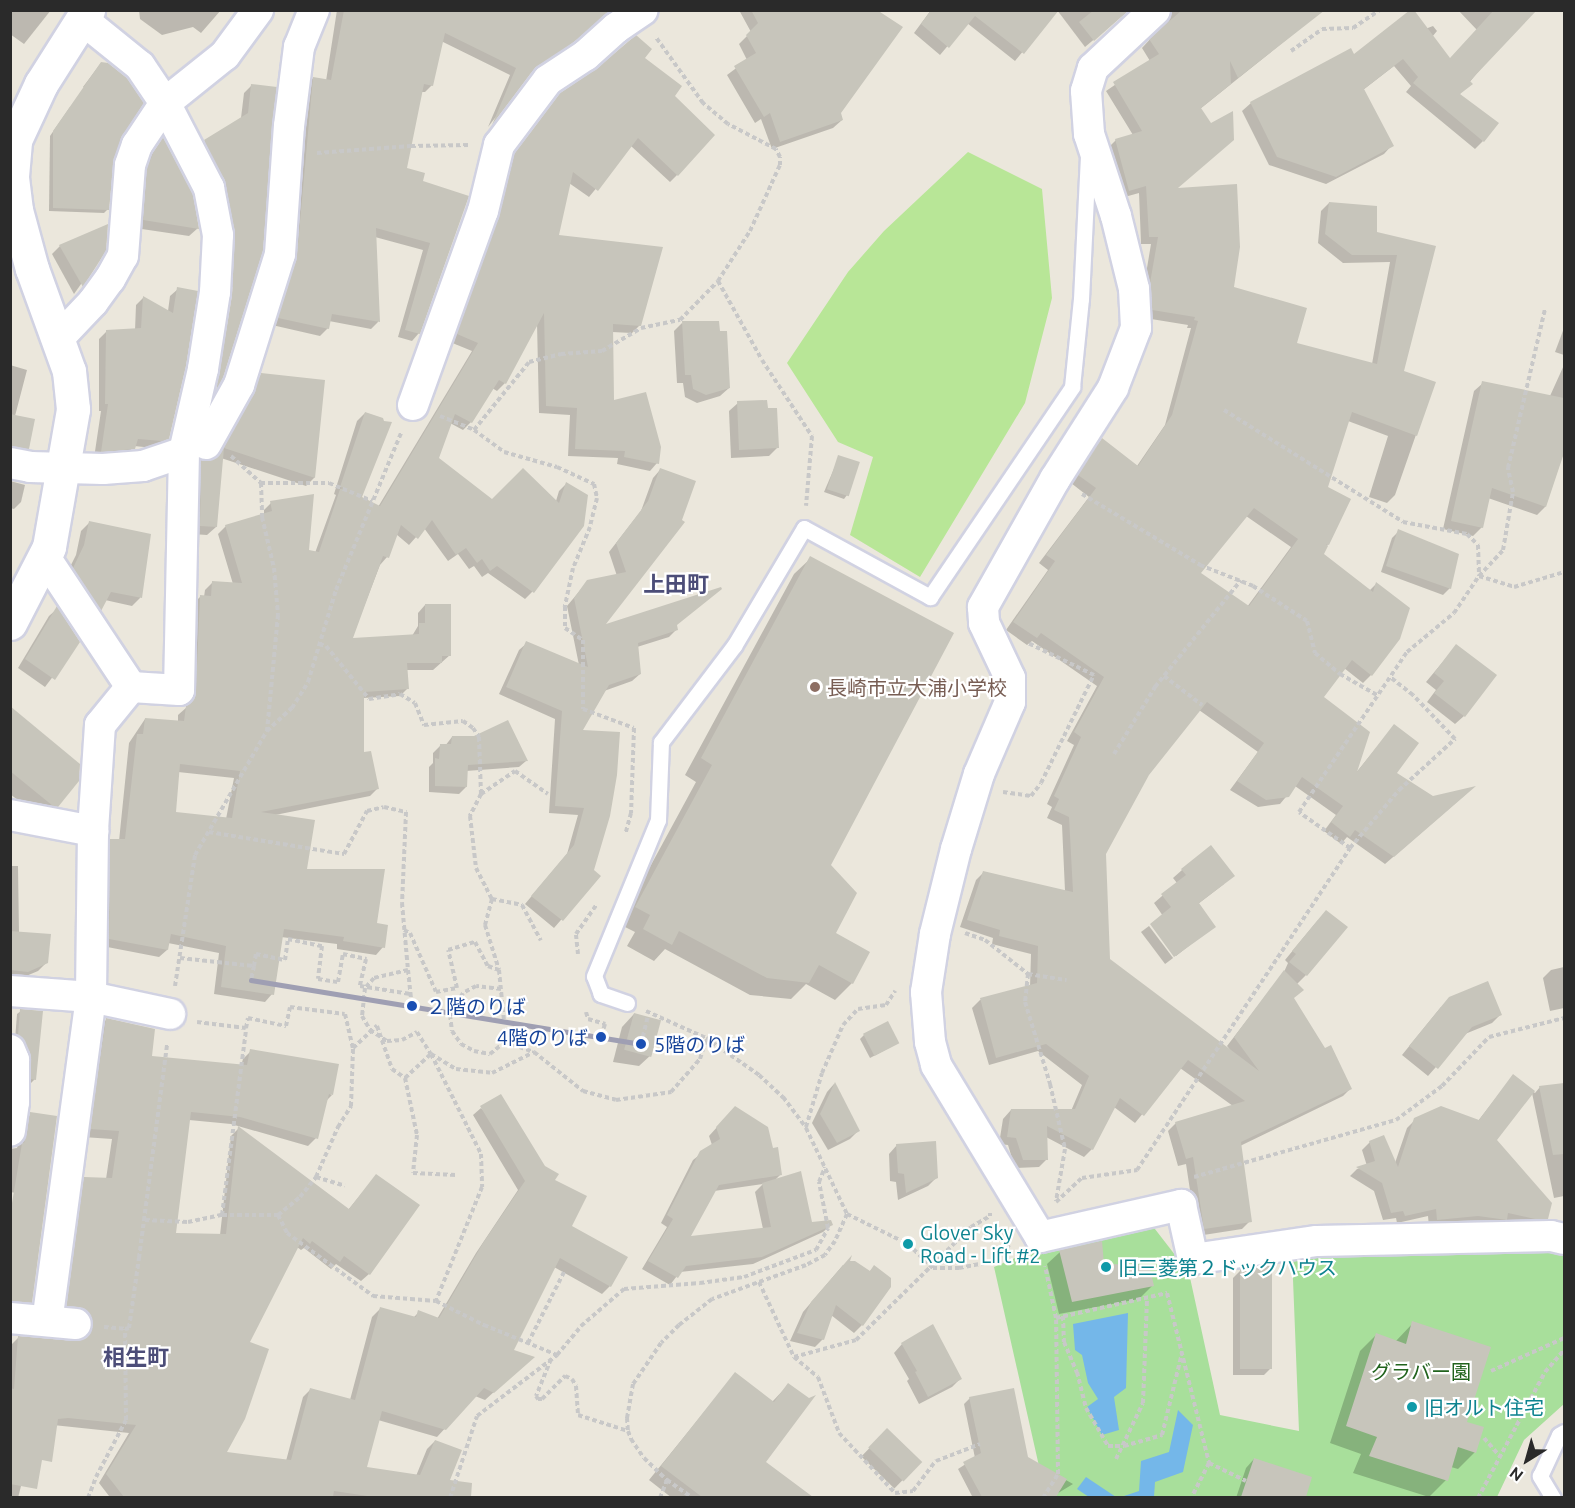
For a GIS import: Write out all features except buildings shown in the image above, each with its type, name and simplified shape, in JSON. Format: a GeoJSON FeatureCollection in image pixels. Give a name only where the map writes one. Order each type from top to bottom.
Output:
{"type":"FeatureCollection","features":[{"type":"Feature","properties":{"kind":"street"},"geometry":{"type":"LineString","coordinates":[[58,339],[93,302],[123,256],[129,165],[137,145],[165,103],[225,55],[258,10]]}},
{"type":"Feature","properties":{"kind":"street"},"geometry":{"type":"LineString","coordinates":[[10,463],[30,467],[103,469],[143,466],[195,448],[239,385],[280,254],[287,155],[299,47],[314,10]]}},
{"type":"Feature","properties":{"kind":"street"},"geometry":{"type":"LineString","coordinates":[[1155,10],[1094,68],[1086,91],[1089,134],[1116,216],[1134,289],[1136,328],[1113,388],[1055,479],[983,607],[984,622],[1008,672],[1010,702],[980,774],[956,849],[938,924],[926,992],[930,1042],[936,1065],[949,1091],[1045,1236],[1181,1205],[1193,1259],[1317,1241],[1551,1236],[1564,1239]]}},
{"type":"Feature","properties":{"kind":"street"},"geometry":{"type":"LineString","coordinates":[[10,623],[45,557],[64,467],[73,409],[69,371],[32,268],[16,210],[13,167],[15,140],[41,84],[85,15],[140,66],[165,103],[209,188],[218,235],[215,292],[195,448],[179,690],[131,687]]}},
{"type":"Feature","properties":{"kind":"street"},"geometry":{"type":"LineString","coordinates":[[413,405],[483,211],[499,145],[548,80],[586,55],[623,15]]}},
{"type":"Feature","properties":{"kind":"street"},"geometry":{"type":"LineString","coordinates":[[45,557],[131,687]]}},
{"type":"Feature","properties":{"kind":"street"},"geometry":{"type":"LineString","coordinates":[[10,1318],[61,1323],[91,998],[93,831],[100,725],[131,687]]}},
{"type":"Feature","properties":{"kind":"street"},"geometry":{"type":"LineString","coordinates":[[10,815],[93,831]]}},
{"type":"Feature","properties":{"kind":"street"},"geometry":{"type":"LineString","coordinates":[[10,991],[91,998],[170,1016]]}},
{"type":"Feature","properties":{"kind":"street"},"geometry":{"type":"LineString","coordinates":[[10,1050],[14,1083],[10,1131]]}},
{"type":"Feature","properties":{"kind":"lane"},"geometry":{"type":"LineString","coordinates":[[627,1003],[601,994],[594,976],[658,820],[661,742],[734,646],[804,528],[930,597],[1072,387],[1081,299],[1089,134]]}},
{"type":"Feature","properties":{"kind":"lane"},"geometry":{"type":"LineString","coordinates":[[1554,1497],[1540,1476],[1559,1435],[1564,1432]]}},
{"type":"Feature","properties":{"kind":"path"},"geometry":{"type":"LineString","coordinates":[[1291,51],[1322,29],[1353,28],[1380,10]]}},
{"type":"Feature","properties":{"kind":"path"},"geometry":{"type":"LineString","coordinates":[[474,430],[529,362],[561,354],[602,351],[641,328],[680,320],[718,281],[750,231],[780,165],[780,156],[776,149],[728,124],[704,103],[623,15]]}},
{"type":"Feature","properties":{"kind":"path"},"geometry":{"type":"LineString","coordinates":[[287,155],[411,146],[499,145]]}},
{"type":"Feature","properties":{"kind":"path"},"geometry":{"type":"LineString","coordinates":[[718,281],[762,360],[812,436],[804,528]]}},
{"type":"Feature","properties":{"kind":"path"},"geometry":{"type":"LineString","coordinates":[[1350,848],[1299,812],[1407,652],[1454,613],[1479,576],[1503,550],[1513,492],[1508,468],[1545,309]]}},
{"type":"Feature","properties":{"kind":"path"},"geometry":{"type":"LineString","coordinates":[[88,1497],[126,1420],[125,1329],[129,1328],[145,1220],[170,1016],[195,855],[267,731],[292,708],[308,682],[336,590],[413,405],[474,430],[504,452],[557,467],[594,484],[597,498],[590,527],[573,568],[565,607],[565,628],[583,640],[583,709],[634,728]]}},
{"type":"Feature","properties":{"kind":"path"},"geometry":{"type":"LineString","coordinates":[[1224,410],[1403,522],[1467,534],[1478,545],[1479,576]]}},
{"type":"Feature","properties":{"kind":"path"},"geometry":{"type":"LineString","coordinates":[[195,448],[236,458],[261,483],[262,517],[274,568],[278,615],[267,731]]}},
{"type":"Feature","properties":{"kind":"path"},"geometry":{"type":"LineString","coordinates":[[1055,479],[1133,522],[1200,565],[1241,580],[1307,621],[1315,653],[1340,674],[1377,695]]}},
{"type":"Feature","properties":{"kind":"path"},"geometry":{"type":"LineString","coordinates":[[261,483],[329,483],[372,501]]}},
{"type":"Feature","properties":{"kind":"path"},"geometry":{"type":"LineString","coordinates":[[1479,576],[1514,587],[1564,572]]}},
{"type":"Feature","properties":{"kind":"path"},"geometry":{"type":"LineString","coordinates":[[1114,754],[1164,676],[1241,580]]}},
{"type":"Feature","properties":{"kind":"path"},"geometry":{"type":"LineString","coordinates":[[996,791],[1031,796],[1041,783],[1094,675],[1029,644],[1019,642],[1025,665],[1008,672]]}},
{"type":"Feature","properties":{"kind":"path"},"geometry":{"type":"LineString","coordinates":[[319,644],[326,646],[369,699],[399,694],[415,703],[424,724],[463,721],[473,728],[479,738],[481,794],[470,816],[471,835],[476,868],[492,899],[485,925],[499,970],[504,1021]]}},
{"type":"Feature","properties":{"kind":"path"},"geometry":{"type":"LineString","coordinates":[[1164,676],[1202,705]]}},
{"type":"Feature","properties":{"kind":"path"},"geometry":{"type":"LineString","coordinates":[[1055,1202],[1082,1178],[1137,1170],[1350,848],[1399,790],[1455,739],[1413,694],[1390,677]]}},
{"type":"Feature","properties":{"kind":"path"},"geometry":{"type":"LineString","coordinates":[[481,794],[515,771],[548,794]]}},
{"type":"Feature","properties":{"kind":"path"},"geometry":{"type":"LineString","coordinates":[[209,832],[344,854],[367,811],[375,807],[406,812],[404,930],[412,1006]]}},
{"type":"Feature","properties":{"kind":"path"},"geometry":{"type":"LineString","coordinates":[[492,899],[522,905],[541,939]]}},
{"type":"Feature","properties":{"kind":"path"},"geometry":{"type":"LineString","coordinates":[[938,924],[984,940],[1028,974],[1067,980]]}},
{"type":"Feature","properties":{"kind":"path"},"geometry":{"type":"LineString","coordinates":[[404,930],[410,933],[436,992],[457,988],[448,950],[475,942],[488,966],[499,970]]}},
{"type":"Feature","properties":{"kind":"path"},"geometry":{"type":"LineString","coordinates":[[251,980],[256,954],[285,960],[288,939],[322,946],[318,979],[338,982],[343,954],[366,959],[360,986],[410,994]]}},
{"type":"Feature","properties":{"kind":"path"},"geometry":{"type":"LineString","coordinates":[[180,958],[254,966]]}},
{"type":"Feature","properties":{"kind":"path"},"geometry":{"type":"LineString","coordinates":[[408,970],[374,978],[365,988],[362,1016],[370,1030],[387,1041],[402,1040],[417,1032],[431,1054],[482,1154],[482,1187],[436,1300]]}},
{"type":"Feature","properties":{"kind":"path"},"geometry":{"type":"LineString","coordinates":[[1028,974],[1025,1002],[1050,1084],[1065,1149],[1055,1202],[1045,1236],[1056,1318],[1058,1474],[1043,1497]]}},
{"type":"Feature","properties":{"kind":"path"},"geometry":{"type":"LineString","coordinates":[[501,989],[476,986],[463,993],[450,1015],[452,1031],[461,1044],[474,1051],[490,1054],[505,1042],[534,1052],[583,1091],[616,1100],[671,1092],[700,1059],[706,1038]]}},
{"type":"Feature","properties":{"kind":"path"},"geometry":{"type":"LineString","coordinates":[[806,1128],[822,1073],[843,1025],[858,1010],[886,1005],[896,989]]}},
{"type":"Feature","properties":{"kind":"path"},"geometry":{"type":"LineString","coordinates":[[627,1003],[706,1038],[759,1075],[783,1097],[806,1128],[847,1214],[908,1244],[933,1268],[959,1268],[985,1263],[997,1257],[1008,1245],[1045,1236]]}},
{"type":"Feature","properties":{"kind":"path"},"geometry":{"type":"LineString","coordinates":[[145,1220],[188,1222],[222,1215],[278,1215],[300,1197],[316,1177],[338,1127],[351,1106],[353,1048],[345,1014],[290,1006],[286,1026],[248,1018],[222,1215]]}},
{"type":"Feature","properties":{"kind":"path"},"geometry":{"type":"LineString","coordinates":[[585,1008],[588,1019],[606,1024],[601,1037]]}},
{"type":"Feature","properties":{"kind":"path"},"geometry":{"type":"LineString","coordinates":[[640,1044],[649,1013]]}},
{"type":"Feature","properties":{"kind":"path"},"geometry":{"type":"LineString","coordinates":[[170,1016],[246,1028]]}},
{"type":"Feature","properties":{"kind":"path"},"geometry":{"type":"LineString","coordinates":[[1186,1179],[1396,1120],[1442,1086],[1489,1036],[1564,1018]]}},
{"type":"Feature","properties":{"kind":"path"},"geometry":{"type":"LineString","coordinates":[[353,1048],[377,1026],[392,1069],[405,1078],[417,1135],[413,1173],[456,1175]]}},
{"type":"Feature","properties":{"kind":"path"},"geometry":{"type":"LineString","coordinates":[[431,1054],[456,1069],[492,1073],[534,1052]]}},
{"type":"Feature","properties":{"kind":"path"},"geometry":{"type":"LineString","coordinates":[[405,1078],[431,1054]]}},
{"type":"Feature","properties":{"kind":"path"},"geometry":{"type":"LineString","coordinates":[[450,1497],[477,1416],[557,1355],[581,1326],[624,1288],[700,1283],[744,1277],[816,1250],[828,1228],[819,1182],[825,1167]]}},
{"type":"Feature","properties":{"kind":"path"},"geometry":{"type":"LineString","coordinates":[[794,1357],[856,1340],[970,1227],[990,1216],[988,1192],[1002,1172]]}},
{"type":"Feature","properties":{"kind":"path"},"geometry":{"type":"LineString","coordinates":[[316,1177],[345,1186]]}},
{"type":"Feature","properties":{"kind":"path"},"geometry":{"type":"LineString","coordinates":[[693,1497],[667,1480],[644,1458],[628,1431],[628,1402],[633,1384],[661,1344],[679,1325],[712,1299],[806,1265],[825,1255],[836,1241],[847,1214]]}},
{"type":"Feature","properties":{"kind":"path"},"geometry":{"type":"LineString","coordinates":[[278,1215],[287,1233],[373,1296],[436,1300],[484,1325],[557,1355]]}},
{"type":"Feature","properties":{"kind":"path"},"geometry":{"type":"LineString","coordinates":[[528,1343],[565,1270]]}},
{"type":"Feature","properties":{"kind":"path"},"geometry":{"type":"LineString","coordinates":[[759,1282],[794,1357],[818,1377],[839,1433],[895,1493],[913,1491],[936,1461],[980,1444]]}},
{"type":"Feature","properties":{"kind":"path"},"geometry":{"type":"LineString","coordinates":[[1056,1318],[1167,1293],[1209,1464],[1191,1497]]}},
{"type":"Feature","properties":{"kind":"path"},"geometry":{"type":"LineString","coordinates":[[1116,1460],[1143,1403],[1147,1298]]}},
{"type":"Feature","properties":{"kind":"path"},"geometry":{"type":"LineString","coordinates":[[1063,1316],[1064,1342],[1077,1372],[1086,1408],[1108,1446],[1124,1446],[1162,1436],[1182,1352]]}},
{"type":"Feature","properties":{"kind":"path"},"geometry":{"type":"LineString","coordinates":[[1491,1371],[1564,1338]]}},
{"type":"Feature","properties":{"kind":"path"},"geometry":{"type":"LineString","coordinates":[[1478,1497],[1545,1372],[1564,1350]]}},
{"type":"Feature","properties":{"kind":"path"},"geometry":{"type":"LineString","coordinates":[[551,1358],[536,1396],[538,1399],[542,1399],[565,1376],[572,1379],[576,1386],[578,1415],[628,1431]]}},
{"type":"Feature","properties":{"kind":"path"},"geometry":{"type":"LineString","coordinates":[[1484,1438],[1499,1455]]}},
{"type":"Feature","properties":{"kind":"path"},"geometry":{"type":"LineString","coordinates":[[1209,1464],[1246,1481]]}},
{"type":"Feature","properties":{"kind":"path"},"geometry":{"type":"LineString","coordinates":[[660,1497],[667,1480]]}},
{"type":"Feature","properties":{"kind":"green space"},"geometry":{"type":"Polygon","coordinates":[[[968,152],[1042,189],[1052,298],[1025,403],[920,577],[850,535],[873,457],[838,442],[787,363],[848,272],[884,231],[968,152]]]}},
{"type":"Feature","properties":{"kind":"green space","name":"グラバー園"},"geometry":{"type":"Polygon","coordinates":[[[1148,1220],[1189,1273],[1220,1415],[1299,1431],[1292,1254],[1564,1248],[1564,1404],[1524,1440],[1497,1497],[1028,1497],[1041,1475],[994,1267],[1048,1244],[1148,1220]]]}},
{"type":"Feature","properties":{"kind":"water"},"geometry":{"type":"Polygon","coordinates":[[[1128,1313],[1126,1388],[1114,1397],[1119,1430],[1102,1435],[1087,1407],[1098,1399],[1088,1383],[1082,1355],[1075,1350],[1073,1324],[1128,1313]]]}},
{"type":"Feature","properties":{"kind":"water"},"geometry":{"type":"Polygon","coordinates":[[[1178,1410],[1193,1425],[1183,1472],[1155,1482],[1154,1497],[1121,1497],[1139,1491],[1141,1461],[1169,1452],[1178,1410]]]}},
{"type":"Feature","properties":{"kind":"water"},"geometry":{"type":"Polygon","coordinates":[[[1086,1477],[1116,1497],[1089,1497],[1077,1489],[1086,1477]]]}},
{"type":"Feature","properties":{"kind":"railway"},"geometry":{"type":"LineString","coordinates":[[251,980],[641,1044]]}},
{"type":"Feature","properties":{"kind":"place","name":"長崎市立大浦小学校"},"geometry":{"type":"Point","coordinates":[815,687]}},
{"type":"Feature","properties":{"kind":"place","name":"２階のりば"},"geometry":{"type":"Point","coordinates":[412,1006]}},
{"type":"Feature","properties":{"kind":"place","name":"4階のりば"},"geometry":{"type":"Point","coordinates":[601,1037]}},
{"type":"Feature","properties":{"kind":"place","name":"5階のりば"},"geometry":{"type":"Point","coordinates":[641,1044]}},
{"type":"Feature","properties":{"kind":"place","name":"Glover Sky Road - Lift #2"},"geometry":{"type":"Point","coordinates":[908,1244]}},
{"type":"Feature","properties":{"kind":"place","name":"旧三菱第２ドックハウス"},"geometry":{"type":"Point","coordinates":[1106,1267]}},
{"type":"Feature","properties":{"kind":"place","name":"旧オルト住宅"},"geometry":{"type":"Point","coordinates":[1412,1407]}},
{"type":"Feature","properties":{"kind":"district","name":"上田町"},"geometry":{"type":"Point","coordinates":[676,584]}},
{"type":"Feature","properties":{"kind":"district","name":"相生町"},"geometry":{"type":"Point","coordinates":[136,1357]}}]}
